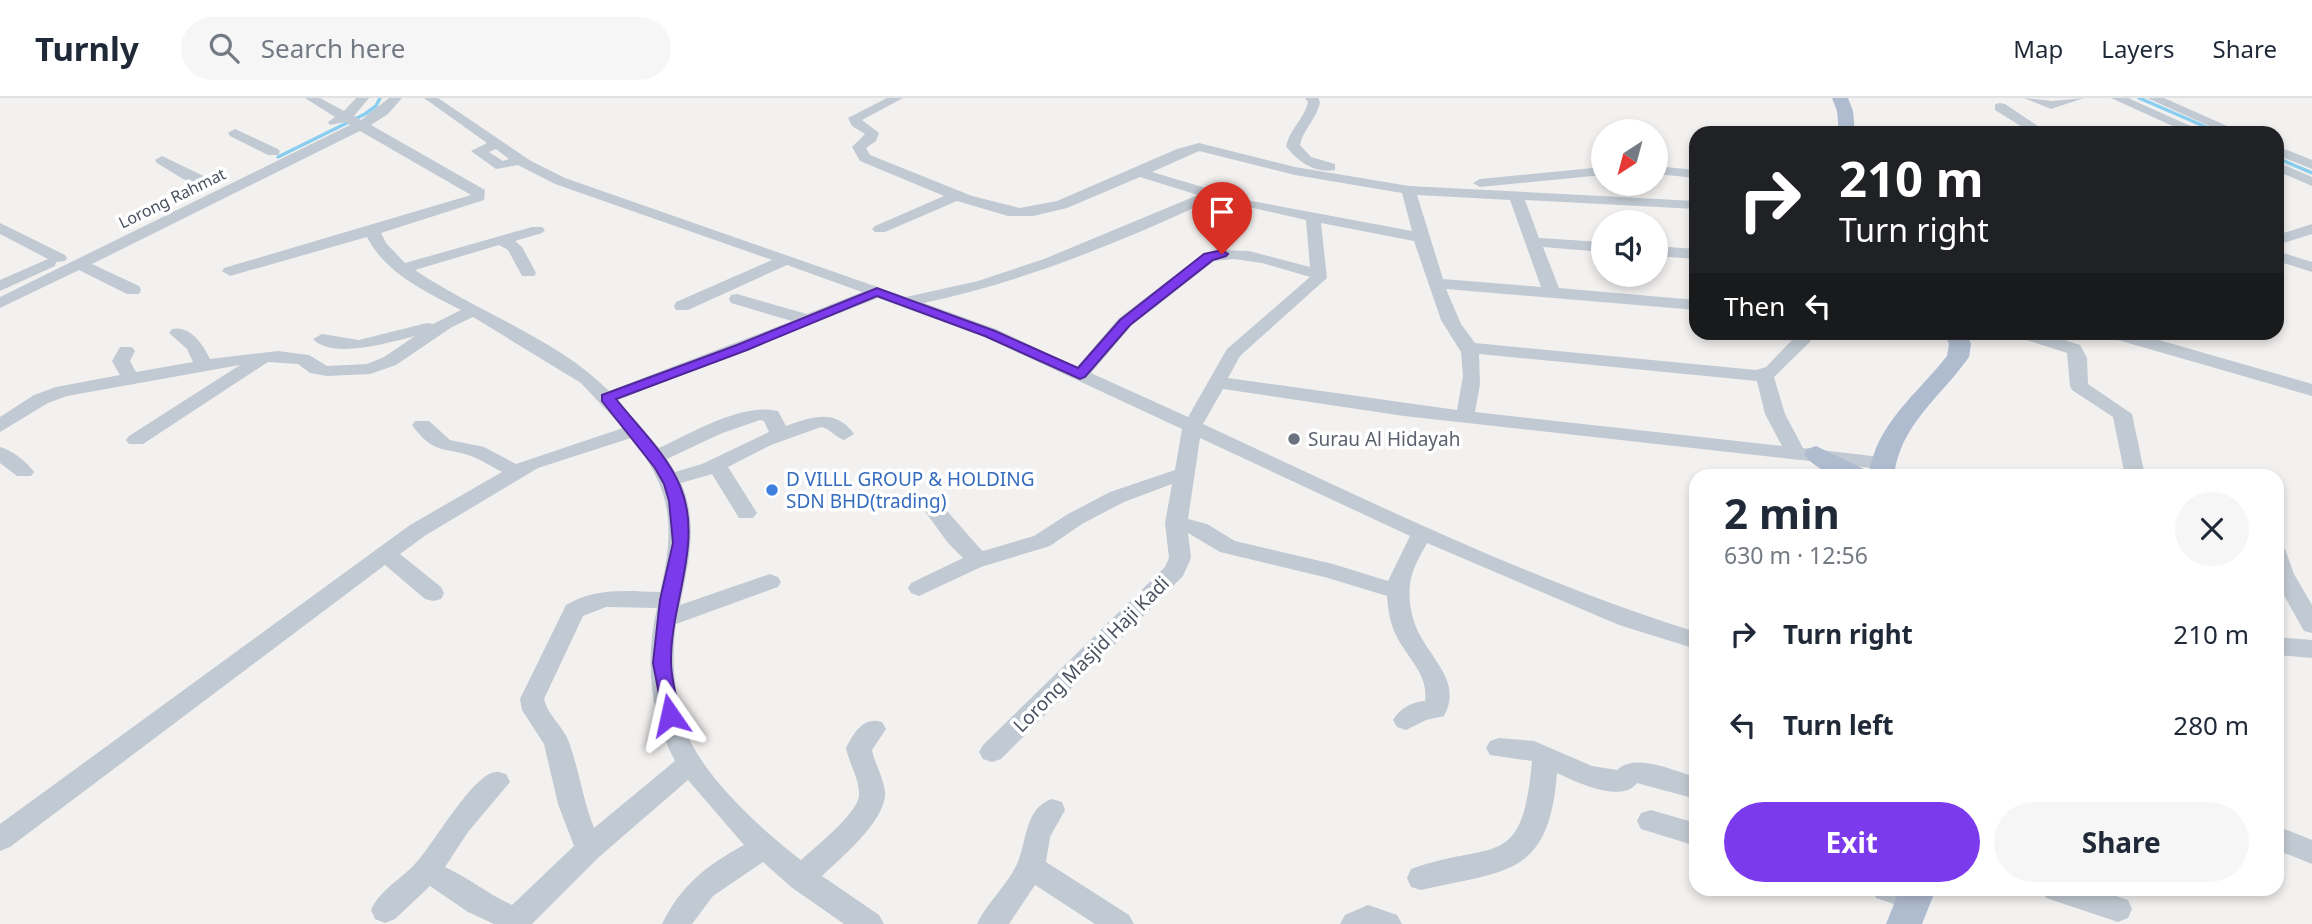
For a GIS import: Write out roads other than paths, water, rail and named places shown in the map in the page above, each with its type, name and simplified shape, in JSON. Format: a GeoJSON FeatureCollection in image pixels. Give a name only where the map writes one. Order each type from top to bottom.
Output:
{"type":"FeatureCollection","features":[{"type":"Feature","properties":{"kind":"main road"},"geometry":{"type":"LineString","coordinates":[[1840,98],[1848,126]]}},
{"type":"Feature","properties":{"kind":"main road"},"geometry":{"type":"LineString","coordinates":[[1881,469],[1887,447],[1902,422],[1936,386],[1958,357],[1958,340]]}},
{"type":"Feature","properties":{"kind":"main road"},"geometry":{"type":"LineString","coordinates":[[1805,453],[1841,469]]}},
{"type":"Feature","properties":{"kind":"street"},"geometry":{"type":"LineString","coordinates":[[230,271],[372,231],[479,197],[478,190],[447,171],[311,98]]}},
{"type":"Feature","properties":{"kind":"street"},"geometry":{"type":"LineString","coordinates":[[353,121],[363,98]]}},
{"type":"Feature","properties":{"kind":"street"},"geometry":{"type":"LineString","coordinates":[[0,286],[273,152],[383,111],[396,98]]}},
{"type":"Feature","properties":{"kind":"street"},"geometry":{"type":"LineString","coordinates":[[430,98],[520,160],[560,181],[990,334],[1423,533],[1587,604],[1689,639]]}},
{"type":"Feature","properties":{"kind":"street"},"geometry":{"type":"LineString","coordinates":[[897,98],[855,118],[873,135],[859,150],[872,161],[958,195],[1021,213],[1045,208],[1140,173],[1188,149],[1199,147],[1295,172],[1409,190],[1689,205]]}},
{"type":"Feature","properties":{"kind":"street"},"geometry":{"type":"LineString","coordinates":[[1311,98],[1313,111],[1306,126],[1294,137],[1293,146],[1303,158],[1321,165],[1409,181],[1480,183],[1591,172]]}},
{"type":"Feature","properties":{"kind":"street"},"geometry":{"type":"LineString","coordinates":[[2030,98],[2051,105],[2078,98]]}},
{"type":"Feature","properties":{"kind":"street"},"geometry":{"type":"LineString","coordinates":[[2117,98],[2183,126]]}},
{"type":"Feature","properties":{"kind":"street"},"geometry":{"type":"LineString","coordinates":[[2153,98],[2219,126]]}},
{"type":"Feature","properties":{"kind":"street"},"geometry":{"type":"LineString","coordinates":[[2000,107],[2029,126]]}},
{"type":"Feature","properties":{"kind":"street","name":"Lorong Rahmat"},"geometry":{"type":"LineString","coordinates":[[0,303],[353,121]]}},
{"type":"Feature","properties":{"kind":"street"},"geometry":{"type":"LineString","coordinates":[[235,133],[273,152]]}},
{"type":"Feature","properties":{"kind":"street"},"geometry":{"type":"LineString","coordinates":[[2284,153],[2312,165]]}},
{"type":"Feature","properties":{"kind":"street"},"geometry":{"type":"LineString","coordinates":[[162,160],[188,176],[209,184]]}},
{"type":"Feature","properties":{"kind":"street"},"geometry":{"type":"LineString","coordinates":[[2284,169],[2312,182]]}},
{"type":"Feature","properties":{"kind":"street"},"geometry":{"type":"LineString","coordinates":[[1668,171],[1689,173]]}},
{"type":"Feature","properties":{"kind":"street"},"geometry":{"type":"LineString","coordinates":[[1140,173],[1210,195],[1419,237]]}},
{"type":"Feature","properties":{"kind":"street"},"geometry":{"type":"LineString","coordinates":[[1409,190],[1419,237],[1435,283],[1453,327],[1469,348],[1473,377],[1465,416]]}},
{"type":"Feature","properties":{"kind":"street"},"geometry":{"type":"LineString","coordinates":[[880,229],[958,195]]}},
{"type":"Feature","properties":{"kind":"street"},"geometry":{"type":"LineString","coordinates":[[905,302],[993,282],[1029,270],[1141,226],[1210,195]]}},
{"type":"Feature","properties":{"kind":"street"},"geometry":{"type":"LineString","coordinates":[[1516,197],[1552,293]]}},
{"type":"Feature","properties":{"kind":"street"},"geometry":{"type":"LineString","coordinates":[[1080,374],[1125,322],[1209,257],[1242,255],[1320,275],[1313,217]]}},
{"type":"Feature","properties":{"kind":"street"},"geometry":{"type":"LineString","coordinates":[[0,228],[59,258]]}},
{"type":"Feature","properties":{"kind":"street"},"geometry":{"type":"LineString","coordinates":[[2284,238],[2312,229]]}},
{"type":"Feature","properties":{"kind":"street"},"geometry":{"type":"LineString","coordinates":[[404,268],[537,230]]}},
{"type":"Feature","properties":{"kind":"street"},"geometry":{"type":"LineString","coordinates":[[372,231],[382,249],[404,268],[587,379],[607,398],[655,457],[670,480],[677,501],[681,543],[667,610],[662,663],[675,735],[689,764],[744,830],[801,878],[869,924]]}},
{"type":"Feature","properties":{"kind":"street"},"geometry":{"type":"LineString","coordinates":[[501,240],[514,247],[528,273]]}},
{"type":"Feature","properties":{"kind":"street"},"geometry":{"type":"LineString","coordinates":[[1534,242],[1591,246]]}},
{"type":"Feature","properties":{"kind":"street"},"geometry":{"type":"LineString","coordinates":[[1668,252],[1689,253]]}},
{"type":"Feature","properties":{"kind":"street"},"geometry":{"type":"LineString","coordinates":[[2284,258],[2312,267]]}},
{"type":"Feature","properties":{"kind":"street"},"geometry":{"type":"LineString","coordinates":[[682,306],[786,260]]}},
{"type":"Feature","properties":{"kind":"street"},"geometry":{"type":"LineString","coordinates":[[79,264],[134,290]]}},
{"type":"Feature","properties":{"kind":"street","name":"Lorong Masjid Haji Kadi"},"geometry":{"type":"LineString","coordinates":[[992,752],[1175,571],[1180,558],[1175,536],[1176,523],[1192,427],[1233,353],[1320,275]]}},
{"type":"Feature","properties":{"kind":"street"},"geometry":{"type":"LineString","coordinates":[[1435,283],[1689,304]]}},
{"type":"Feature","properties":{"kind":"street"},"geometry":{"type":"LineString","coordinates":[[607,398],[742,348],[805,319],[877,292]]}},
{"type":"Feature","properties":{"kind":"street"},"geometry":{"type":"LineString","coordinates":[[737,299],[805,319]]}},
{"type":"Feature","properties":{"kind":"street"},"geometry":{"type":"LineString","coordinates":[[0,426],[49,395],[204,366],[284,356],[303,359],[316,369],[327,372],[370,369],[390,361],[446,323],[474,310]]}},
{"type":"Feature","properties":{"kind":"street"},"geometry":{"type":"LineString","coordinates":[[322,339],[359,345],[446,323]]}},
{"type":"Feature","properties":{"kind":"street"},"geometry":{"type":"LineString","coordinates":[[178,333],[195,346],[204,366]]}},
{"type":"Feature","properties":{"kind":"street"},"geometry":{"type":"LineString","coordinates":[[1469,348],[1764,375],[1772,372],[1802,340]]}},
{"type":"Feature","properties":{"kind":"street"},"geometry":{"type":"LineString","coordinates":[[2045,340],[2074,349],[2079,359],[2079,386],[2122,414],[2134,469]]}},
{"type":"Feature","properties":{"kind":"street"},"geometry":{"type":"LineString","coordinates":[[2138,340],[2312,390]]}},
{"type":"Feature","properties":{"kind":"street"},"geometry":{"type":"LineString","coordinates":[[126,351],[121,361],[131,379]]}},
{"type":"Feature","properties":{"kind":"street"},"geometry":{"type":"LineString","coordinates":[[136,440],[265,358]]}},
{"type":"Feature","properties":{"kind":"street"},"geometry":{"type":"LineString","coordinates":[[1764,375],[1775,414],[1805,453]]}},
{"type":"Feature","properties":{"kind":"street"},"geometry":{"type":"LineString","coordinates":[[1216,382],[1404,410],[1805,453],[1877,469]]}},
{"type":"Feature","properties":{"kind":"street"},"geometry":{"type":"LineString","coordinates":[[655,457],[729,424],[764,413],[771,415],[780,435]]}},
{"type":"Feature","properties":{"kind":"street"},"geometry":{"type":"LineString","coordinates":[[670,480],[717,465],[780,435],[823,420],[836,424],[844,434]]}},
{"type":"Feature","properties":{"kind":"street"},"geometry":{"type":"LineString","coordinates":[[422,425],[444,445],[477,451],[516,472]]}},
{"type":"Feature","properties":{"kind":"street"},"geometry":{"type":"LineString","coordinates":[[0,839],[418,530],[516,472],[544,459],[635,431]]}},
{"type":"Feature","properties":{"kind":"street"},"geometry":{"type":"LineString","coordinates":[[0,453],[24,472]]}},
{"type":"Feature","properties":{"kind":"street"},"geometry":{"type":"LineString","coordinates":[[717,465],[746,513]]}},
{"type":"Feature","properties":{"kind":"street"},"geometry":{"type":"LineString","coordinates":[[919,588],[979,560],[1031,546],[1053,536],[1074,519],[1104,503],[1185,473]]}},
{"type":"Feature","properties":{"kind":"street"},"geometry":{"type":"LineString","coordinates":[[931,506],[956,538],[979,560]]}},
{"type":"Feature","properties":{"kind":"street"},"geometry":{"type":"LineString","coordinates":[[1176,523],[1199,529],[1228,547],[1333,572],[1398,591]]}},
{"type":"Feature","properties":{"kind":"street"},"geometry":{"type":"LineString","coordinates":[[1406,720],[1417,712],[1435,709],[1440,691],[1435,677],[1408,633],[1398,591],[1402,569],[1423,533]]}},
{"type":"Feature","properties":{"kind":"street"},"geometry":{"type":"LineString","coordinates":[[385,554],[433,593]]}},
{"type":"Feature","properties":{"kind":"street"},"geometry":{"type":"LineString","coordinates":[[2284,576],[2312,625]]}},
{"type":"Feature","properties":{"kind":"street"},"geometry":{"type":"LineString","coordinates":[[589,849],[571,804],[556,742],[534,710],[532,699],[574,611],[595,601],[667,610],[770,582]]}},
{"type":"Feature","properties":{"kind":"street"},"geometry":{"type":"LineString","coordinates":[[2284,647],[2312,649]]}},
{"type":"Feature","properties":{"kind":"street"},"geometry":{"type":"LineString","coordinates":[[801,878],[859,820],[871,803],[872,792],[859,748],[873,729]]}},
{"type":"Feature","properties":{"kind":"street"},"geometry":{"type":"LineString","coordinates":[[1499,748],[1525,749],[1602,780],[1623,782],[1629,774],[1636,772],[1689,786]]}},
{"type":"Feature","properties":{"kind":"street"},"geometry":{"type":"LineString","coordinates":[[1421,878],[1504,859],[1515,853],[1538,814],[1545,756]]}},
{"type":"Feature","properties":{"kind":"street"},"geometry":{"type":"LineString","coordinates":[[427,871],[514,922],[589,849],[689,764]]}},
{"type":"Feature","properties":{"kind":"street"},"geometry":{"type":"LineString","coordinates":[[386,911],[427,871],[458,824],[497,782]]}},
{"type":"Feature","properties":{"kind":"street"},"geometry":{"type":"LineString","coordinates":[[992,924],[1031,867],[1037,835],[1052,810]]}},
{"type":"Feature","properties":{"kind":"street"},"geometry":{"type":"LineString","coordinates":[[1651,821],[1689,833]]}},
{"type":"Feature","properties":{"kind":"street"},"geometry":{"type":"LineString","coordinates":[[2284,841],[2312,852]]}},
{"type":"Feature","properties":{"kind":"street"},"geometry":{"type":"LineString","coordinates":[[677,924],[697,890],[717,874],[764,848]]}},
{"type":"Feature","properties":{"kind":"street"},"geometry":{"type":"LineString","coordinates":[[1031,867],[1119,924]]}},
{"type":"Feature","properties":{"kind":"street"},"geometry":{"type":"LineString","coordinates":[[2078,896],[2118,909]]}},
{"type":"Feature","properties":{"kind":"street"},"geometry":{"type":"LineString","coordinates":[[1355,924],[1368,918],[1387,924]]}},
{"type":"Feature","properties":{"kind":"waterway"},"geometry":{"type":"LineString","coordinates":[[278,157],[365,114],[376,106],[380,98]]}},
{"type":"Feature","properties":{"kind":"waterway"},"geometry":{"type":"LineString","coordinates":[[2139,98],[2204,126]]}},
{"type":"Feature","properties":{"kind":"waterway"},"geometry":{"type":"LineString","coordinates":[[2284,161],[2312,173]]}},
{"type":"Feature","properties":{"kind":"place","name":"Surau Al Hidayah"},"geometry":{"type":"Point","coordinates":[1294,439]}},
{"type":"Feature","properties":{"kind":"place","name":"D VILLL GROUP & HOLDING SDN BHD(trading)"},"geometry":{"type":"Point","coordinates":[772,490]}}]}
